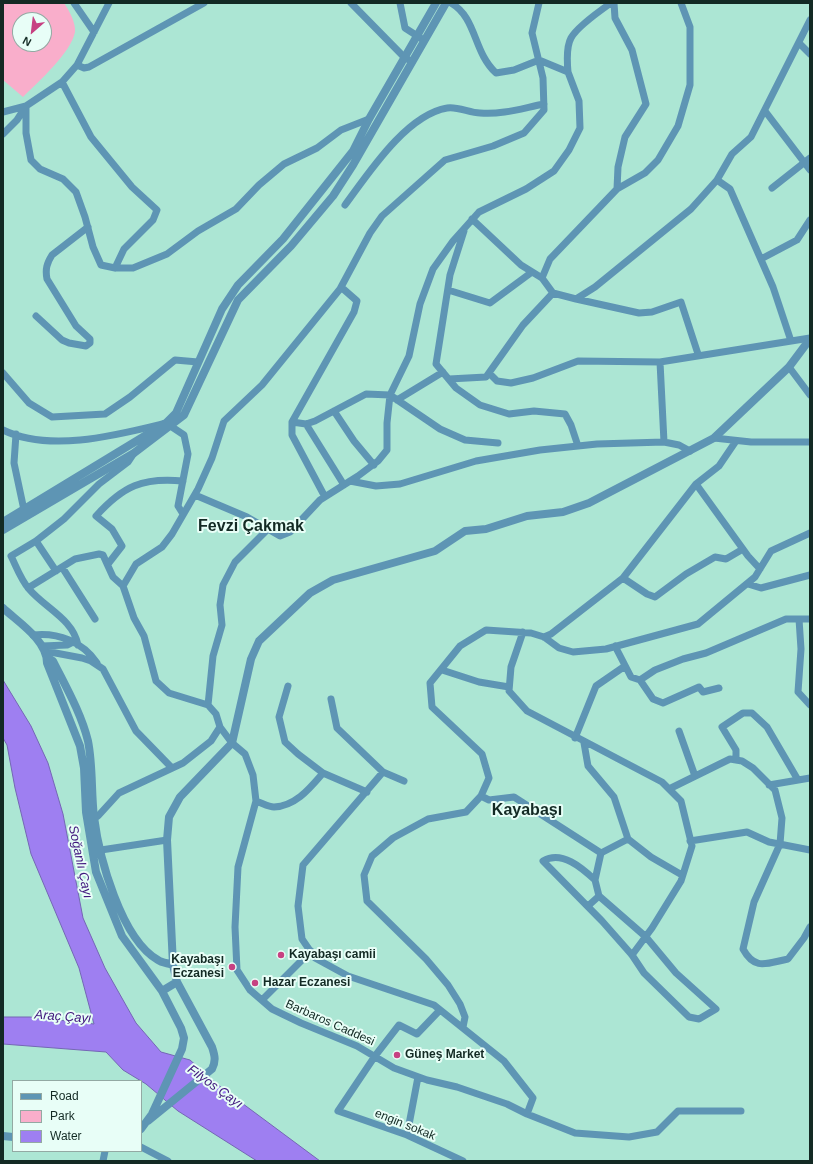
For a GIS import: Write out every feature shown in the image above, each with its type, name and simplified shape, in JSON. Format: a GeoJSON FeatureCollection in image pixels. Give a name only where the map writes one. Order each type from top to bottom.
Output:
{"type":"FeatureCollection","features":[{"type":"Feature","properties":{"kind":"street"},"geometry":{"type":"LineString","coordinates":[[74,3],[94,32]]}},
{"type":"Feature","properties":{"kind":"street"},"geometry":{"type":"LineString","coordinates":[[3,134],[26,106],[62,82],[77,65],[109,3]]}},
{"type":"Feature","properties":{"kind":"street"},"geometry":{"type":"LineString","coordinates":[[350,3],[404,57],[412,61]]}},
{"type":"Feature","properties":{"kind":"street"},"geometry":{"type":"LineString","coordinates":[[400,3],[405,28],[424,41]]}},
{"type":"Feature","properties":{"kind":"street"},"geometry":{"type":"LineString","coordinates":[[3,530],[134,453],[168,424],[176,413],[222,309],[238,285],[283,239],[353,151],[369,119],[436,3]]}},
{"type":"Feature","properties":{"kind":"street"},"geometry":{"type":"LineString","coordinates":[[3,522],[184,414],[238,300],[291,246],[333,196],[353,165],[446,3]]}},
{"type":"Feature","properties":{"kind":"street"},"geometry":{"type":"LineString","coordinates":[[451,3],[464,13],[486,64],[496,73],[514,70],[539,60],[568,72]]}},
{"type":"Feature","properties":{"kind":"street"},"geometry":{"type":"LineString","coordinates":[[123,586],[136,564],[166,542],[194,495],[212,458],[224,421],[262,385],[341,287],[370,233],[382,216],[445,160],[493,146],[524,133],[544,110],[543,78],[532,33],[539,3]]}},
{"type":"Feature","properties":{"kind":"street"},"geometry":{"type":"LineString","coordinates":[[194,495],[247,517],[280,536],[290,532],[325,497],[374,464],[387,450],[387,423],[393,397],[409,356],[420,304],[433,269],[465,227],[479,212],[526,189],[554,171],[569,150],[580,128],[579,101],[568,72],[567,58],[571,38],[592,16],[611,3]]}},
{"type":"Feature","properties":{"kind":"street"},"geometry":{"type":"LineString","coordinates":[[614,3],[615,18],[632,50],[646,104],[626,137],[618,167],[618,189]]}},
{"type":"Feature","properties":{"kind":"street"},"geometry":{"type":"LineString","coordinates":[[542,278],[550,259],[618,189],[645,173],[658,160],[678,126],[690,85],[690,27],[681,3]]}},
{"type":"Feature","properties":{"kind":"street"},"geometry":{"type":"LineString","coordinates":[[77,65],[84,68],[89,67],[201,4]]}},
{"type":"Feature","properties":{"kind":"street"},"geometry":{"type":"LineString","coordinates":[[576,299],[595,287],[691,208],[717,180],[732,154],[751,137],[810,20]]}},
{"type":"Feature","properties":{"kind":"street"},"geometry":{"type":"LineString","coordinates":[[798,43],[810,54]]}},
{"type":"Feature","properties":{"kind":"street"},"geometry":{"type":"LineString","coordinates":[[62,82],[90,137],[132,187],[157,210],[153,220],[124,249],[115,268]]}},
{"type":"Feature","properties":{"kind":"street"},"geometry":{"type":"LineString","coordinates":[[345,205],[386,150],[402,134],[432,112],[449,107],[480,113],[508,112],[544,104]]}},
{"type":"Feature","properties":{"kind":"street"},"geometry":{"type":"LineString","coordinates":[[26,106],[26,133],[31,160],[40,169],[64,180],[76,192],[93,247],[101,265],[115,268],[133,268],[167,254],[198,232],[236,209],[259,185],[284,164],[317,148],[341,130],[369,119]]}},
{"type":"Feature","properties":{"kind":"street"},"geometry":{"type":"LineString","coordinates":[[3,112],[26,106]]}},
{"type":"Feature","properties":{"kind":"street"},"geometry":{"type":"LineString","coordinates":[[765,111],[810,170]]}},
{"type":"Feature","properties":{"kind":"street"},"geometry":{"type":"LineString","coordinates":[[772,188],[810,158]]}},
{"type":"Feature","properties":{"kind":"street"},"geometry":{"type":"LineString","coordinates":[[717,180],[730,189],[773,287],[791,341]]}},
{"type":"Feature","properties":{"kind":"street"},"geometry":{"type":"LineString","coordinates":[[472,219],[521,265],[542,278],[553,292],[576,299],[639,313],[652,312],[681,302],[698,354]]}},
{"type":"Feature","properties":{"kind":"street"},"geometry":{"type":"LineString","coordinates":[[761,259],[797,240],[810,220]]}},
{"type":"Feature","properties":{"kind":"street"},"geometry":{"type":"LineString","coordinates":[[36,316],[66,342],[86,346],[89,345],[90,339],[72,320],[47,279],[46,273],[48,260],[52,254],[88,227]]}},
{"type":"Feature","properties":{"kind":"street"},"geometry":{"type":"LineString","coordinates":[[465,227],[450,275],[436,364],[456,388],[480,405],[509,414],[534,411],[565,414],[571,425],[578,446]]}},
{"type":"Feature","properties":{"kind":"street"},"geometry":{"type":"LineString","coordinates":[[448,290],[490,303],[532,272]]}},
{"type":"Feature","properties":{"kind":"street"},"geometry":{"type":"LineString","coordinates":[[325,497],[292,435],[292,422],[354,312],[356,301],[341,287]]}},
{"type":"Feature","properties":{"kind":"street"},"geometry":{"type":"LineString","coordinates":[[449,379],[486,377],[523,325],[553,292]]}},
{"type":"Feature","properties":{"kind":"street"},"geometry":{"type":"LineString","coordinates":[[489,373],[497,381],[511,383],[533,378],[578,361],[660,362],[698,354],[810,339]]}},
{"type":"Feature","properties":{"kind":"street"},"geometry":{"type":"LineString","coordinates":[[142,1128],[148,1121],[212,1069],[215,1062],[215,1055],[212,1047],[177,982],[173,965],[167,840],[169,817],[177,802],[232,743],[255,648],[265,634],[310,593],[333,580],[348,575],[366,572],[435,551],[465,531],[486,529],[527,516],[563,512],[589,503],[690,451],[714,438],[789,367],[810,339]]}},
{"type":"Feature","properties":{"kind":"street"},"geometry":{"type":"LineString","coordinates":[[3,373],[29,403],[52,417],[97,415],[105,414],[130,397],[175,360],[198,362]]}},
{"type":"Feature","properties":{"kind":"street"},"geometry":{"type":"LineString","coordinates":[[660,362],[664,442]]}},
{"type":"Feature","properties":{"kind":"street"},"geometry":{"type":"LineString","coordinates":[[789,367],[810,395]]}},
{"type":"Feature","properties":{"kind":"street"},"geometry":{"type":"LineString","coordinates":[[393,397],[443,372]]}},
{"type":"Feature","properties":{"kind":"street"},"geometry":{"type":"LineString","coordinates":[[292,422],[306,424],[366,394],[393,397],[440,429],[465,440],[498,443]]}},
{"type":"Feature","properties":{"kind":"street"},"geometry":{"type":"LineString","coordinates":[[334,411],[354,441],[374,464]]}},
{"type":"Feature","properties":{"kind":"street"},"geometry":{"type":"LineString","coordinates":[[3,430],[36,440],[80,439],[123,433],[168,424],[184,435],[188,454],[178,506],[183,514]]}},
{"type":"Feature","properties":{"kind":"street"},"geometry":{"type":"LineString","coordinates":[[306,424],[347,483],[376,486],[400,484],[476,461],[540,450],[578,446],[664,442],[679,445],[690,451]]}},
{"type":"Feature","properties":{"kind":"street"},"geometry":{"type":"LineString","coordinates":[[16,434],[14,462],[24,510]]}},
{"type":"Feature","properties":{"kind":"street"},"geometry":{"type":"LineString","coordinates":[[714,438],[736,441],[810,442]]}},
{"type":"Feature","properties":{"kind":"street"},"geometry":{"type":"LineString","coordinates":[[544,637],[551,634],[623,578],[696,484],[719,466],[736,441]]}},
{"type":"Feature","properties":{"kind":"street"},"geometry":{"type":"LineString","coordinates":[[75,644],[76,636],[69,625],[28,588],[10,556],[36,541],[64,519],[99,484],[128,462],[134,453]]}},
{"type":"Feature","properties":{"kind":"street"},"geometry":{"type":"LineString","coordinates":[[108,564],[122,546],[112,529],[96,516],[108,503],[136,483],[161,479],[183,482]]}},
{"type":"Feature","properties":{"kind":"street"},"geometry":{"type":"LineString","coordinates":[[696,484],[760,569]]}},
{"type":"Feature","properties":{"kind":"street"},"geometry":{"type":"LineString","coordinates":[[28,588],[75,559],[100,554],[103,555],[113,577],[123,586],[134,618],[144,636],[156,681],[169,693],[208,705],[213,656],[222,625],[220,605],[223,585],[235,562],[268,529]]}},
{"type":"Feature","properties":{"kind":"street"},"geometry":{"type":"LineString","coordinates":[[464,1027],[465,1017],[460,1004],[448,985],[426,959],[368,901],[364,875],[372,856],[393,838],[428,819],[466,812],[481,796],[489,778],[482,754],[432,707],[430,683],[460,646],[486,630],[523,632],[544,637],[559,648],[574,652],[615,646],[698,624],[755,577],[771,551],[810,533]]}},
{"type":"Feature","properties":{"kind":"street"},"geometry":{"type":"LineString","coordinates":[[36,541],[59,569],[95,619]]}},
{"type":"Feature","properties":{"kind":"street"},"geometry":{"type":"LineString","coordinates":[[623,578],[647,594],[655,597],[686,574],[715,557],[726,559],[744,549]]}},
{"type":"Feature","properties":{"kind":"street"},"geometry":{"type":"LineString","coordinates":[[748,584],[761,588],[810,575]]}},
{"type":"Feature","properties":{"kind":"street"},"geometry":{"type":"LineString","coordinates":[[3,608],[33,635],[54,660],[85,733],[91,761],[91,820],[96,872],[122,936],[162,991],[181,1028],[184,1038],[182,1049],[148,1121]]}},
{"type":"Feature","properties":{"kind":"street"},"geometry":{"type":"LineString","coordinates":[[640,680],[655,670],[683,659],[706,653],[786,619],[810,619]]}},
{"type":"Feature","properties":{"kind":"street"},"geometry":{"type":"LineString","coordinates":[[799,619],[801,649],[798,692],[810,705]]}},
{"type":"Feature","properties":{"kind":"street"},"geometry":{"type":"LineString","coordinates":[[523,632],[510,667],[509,691],[527,711],[575,738],[662,782],[681,801],[692,846],[682,875],[646,937],[632,956]]}},
{"type":"Feature","properties":{"kind":"street"},"geometry":{"type":"LineString","coordinates":[[33,635],[54,635],[75,644],[91,654],[98,665],[107,674],[136,731],[172,768]]}},
{"type":"Feature","properties":{"kind":"street"},"geometry":{"type":"LineString","coordinates":[[45,651],[75,644]]}},
{"type":"Feature","properties":{"kind":"street"},"geometry":{"type":"LineString","coordinates":[[615,646],[632,677],[640,680],[653,699],[663,703],[699,687],[703,692],[719,688]]}},
{"type":"Feature","properties":{"kind":"street"},"geometry":{"type":"LineString","coordinates":[[45,651],[82,658],[98,665]]}},
{"type":"Feature","properties":{"kind":"street"},"geometry":{"type":"LineString","coordinates":[[575,738],[596,686],[625,666]]}},
{"type":"Feature","properties":{"kind":"street"},"geometry":{"type":"LineString","coordinates":[[442,670],[479,682],[509,687]]}},
{"type":"Feature","properties":{"kind":"street"},"geometry":{"type":"LineString","coordinates":[[288,686],[279,717],[285,742],[323,773],[367,792]]}},
{"type":"Feature","properties":{"kind":"street"},"geometry":{"type":"LineString","coordinates":[[331,699],[337,728],[383,772],[404,781]]}},
{"type":"Feature","properties":{"kind":"street","name":"Barbaros Caddesi"},"geometry":{"type":"LineString","coordinates":[[208,705],[216,714],[220,727],[232,743],[245,754],[253,776],[256,801],[238,868],[235,927],[237,970],[250,990],[277,1012],[357,1046],[394,1068],[418,1077],[457,1087],[507,1104],[527,1114],[575,1133],[629,1137],[657,1132],[678,1111],[741,1111]]}},
{"type":"Feature","properties":{"kind":"street"},"geometry":{"type":"LineString","coordinates":[[736,760],[736,750],[722,727],[743,713],[752,713],[767,727],[798,780]]}},
{"type":"Feature","properties":{"kind":"street"},"geometry":{"type":"LineString","coordinates":[[91,820],[119,793],[183,763],[211,741],[220,727]]}},
{"type":"Feature","properties":{"kind":"street"},"geometry":{"type":"LineString","coordinates":[[679,731],[696,776]]}},
{"type":"Feature","properties":{"kind":"street"},"geometry":{"type":"LineString","coordinates":[[584,742],[588,766],[614,798],[628,839],[651,857],[682,875]]}},
{"type":"Feature","properties":{"kind":"street"},"geometry":{"type":"LineString","coordinates":[[668,789],[730,759],[742,761],[753,768],[775,790],[782,818],[780,844],[754,902],[743,948],[749,960],[761,965],[788,960],[804,938],[810,926]]}},
{"type":"Feature","properties":{"kind":"street"},"geometry":{"type":"LineString","coordinates":[[383,772],[303,865],[298,906],[302,939],[315,958],[348,976],[434,1005],[464,1027],[504,1061],[533,1098],[527,1114]]}},
{"type":"Feature","properties":{"kind":"street"},"geometry":{"type":"LineString","coordinates":[[256,801],[274,807],[289,804],[306,793],[323,773]]}},
{"type":"Feature","properties":{"kind":"street"},"geometry":{"type":"LineString","coordinates":[[769,785],[810,778]]}},
{"type":"Feature","properties":{"kind":"street"},"geometry":{"type":"LineString","coordinates":[[481,796],[489,800],[514,797],[601,852]]}},
{"type":"Feature","properties":{"kind":"street"},"geometry":{"type":"LineString","coordinates":[[91,820],[106,870],[122,915],[136,938],[158,960],[173,965]]}},
{"type":"Feature","properties":{"kind":"street"},"geometry":{"type":"LineString","coordinates":[[690,840],[747,832],[768,842],[810,850]]}},
{"type":"Feature","properties":{"kind":"street"},"geometry":{"type":"LineString","coordinates":[[601,852],[628,839]]}},
{"type":"Feature","properties":{"kind":"street"},"geometry":{"type":"LineString","coordinates":[[101,850],[167,840]]}},
{"type":"Feature","properties":{"kind":"street"},"geometry":{"type":"LineString","coordinates":[[594,880],[601,852]]}},
{"type":"Feature","properties":{"kind":"street"},"geometry":{"type":"LineString","coordinates":[[552,858],[566,860],[581,868],[594,880],[599,896],[646,937],[676,973],[716,1009],[699,1019],[689,1017],[644,973],[632,956],[588,906],[543,861],[552,858]]}},
{"type":"Feature","properties":{"kind":"street"},"geometry":{"type":"LineString","coordinates":[[588,906],[599,896]]}},
{"type":"Feature","properties":{"kind":"street"},"geometry":{"type":"LineString","coordinates":[[262,1000],[311,951]]}},
{"type":"Feature","properties":{"kind":"street"},"geometry":{"type":"LineString","coordinates":[[146,970],[158,960]]}},
{"type":"Feature","properties":{"kind":"street"},"geometry":{"type":"LineString","coordinates":[[162,991],[177,982]]}},
{"type":"Feature","properties":{"kind":"street"},"geometry":{"type":"LineString","coordinates":[[375,1056],[399,1025],[417,1034],[440,1010]]}},
{"type":"Feature","properties":{"kind":"street","name":"engin sokak"},"geometry":{"type":"LineString","coordinates":[[375,1056],[338,1111],[406,1135],[463,1161]]}},
{"type":"Feature","properties":{"kind":"street"},"geometry":{"type":"LineString","coordinates":[[406,1135],[418,1077]]}},
{"type":"Feature","properties":{"kind":"street"},"geometry":{"type":"LineString","coordinates":[[142,1148],[164,1160]]}},
{"type":"Feature","properties":{"kind":"green space"},"geometry":{"type":"Polygon","coordinates":[[[5,3],[64,3],[70,13],[75,32],[61,58],[23,97],[3,80],[3,5],[5,3]]]}},
{"type":"Feature","properties":{"kind":"water","name":"Filyos Çayı"},"geometry":{"type":"Polygon","coordinates":[[[3,680],[31,726],[48,763],[63,814],[83,918],[105,968],[136,1023],[161,1052],[190,1060],[223,1089],[320,1161],[257,1161],[178,1111],[142,1080],[123,1070],[106,1052],[3,1044],[3,1017],[30,1017],[94,1024],[79,968],[31,854],[15,788],[7,745],[3,738],[3,680]]]}},
{"type":"Feature","properties":{"kind":"place","name":"Kayabaşı camii"},"geometry":{"type":"Point","coordinates":[281,955]}},
{"type":"Feature","properties":{"kind":"place","name":"Kayabaşı Eczanesi"},"geometry":{"type":"Point","coordinates":[232,967]}},
{"type":"Feature","properties":{"kind":"place","name":"Hazar Eczanesi"},"geometry":{"type":"Point","coordinates":[255,983]}},
{"type":"Feature","properties":{"kind":"place","name":"Güneş Market"},"geometry":{"type":"Point","coordinates":[397,1055]}},
{"type":"Feature","properties":{"kind":"district","name":"Fevzi Çakmak"},"geometry":{"type":"Point","coordinates":[251,527]}},
{"type":"Feature","properties":{"kind":"district","name":"Kayabaşı"},"geometry":{"type":"Point","coordinates":[527,811]}},
{"type":"Feature","properties":{"kind":"water label","name":"Soğanlı Çayı"},"geometry":{"type":"Point","coordinates":[80,862]}},
{"type":"Feature","properties":{"kind":"water label","name":"Araç Çayı"},"geometry":{"type":"Point","coordinates":[63,1017]}}]}
